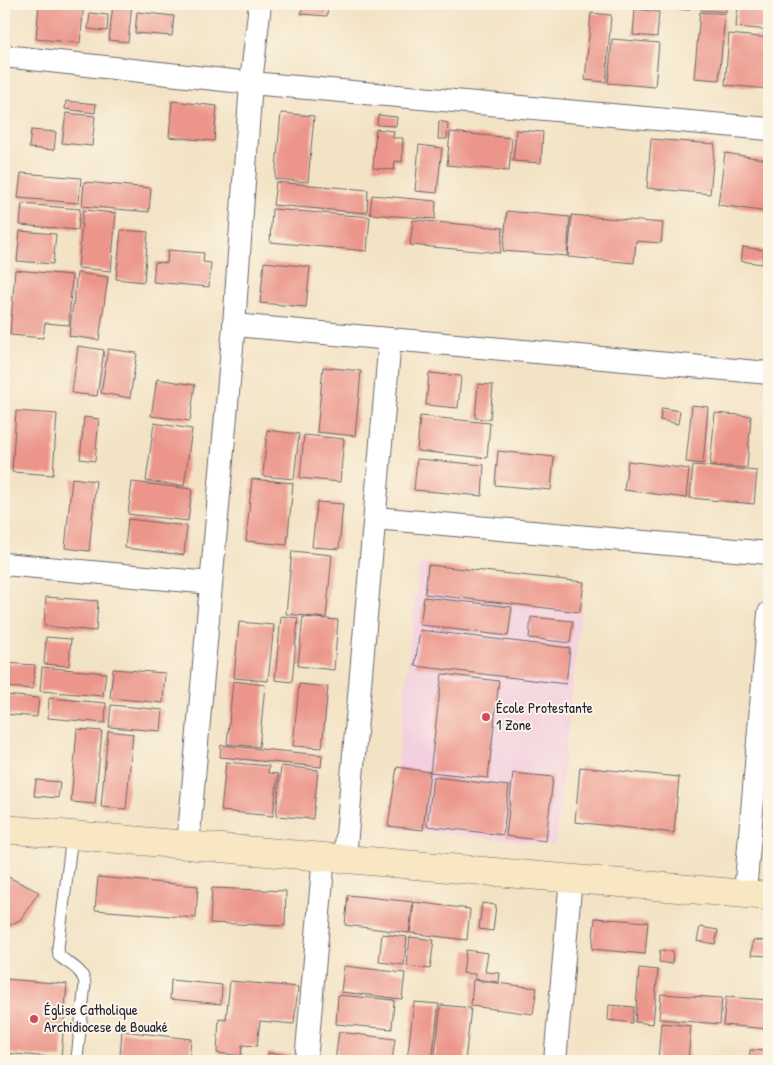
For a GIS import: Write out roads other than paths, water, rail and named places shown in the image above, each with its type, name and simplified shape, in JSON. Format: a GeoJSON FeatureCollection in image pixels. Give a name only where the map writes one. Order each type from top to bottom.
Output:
{"type":"FeatureCollection","features":[{"type":"Feature","properties":{"kind":"street"},"geometry":{"type":"LineString","coordinates":[[188,845],[234,325],[251,83],[260,4]]}},
{"type":"Feature","properties":{"kind":"street"},"geometry":{"type":"LineString","coordinates":[[4,56],[251,83],[769,129]]}},
{"type":"Feature","properties":{"kind":"street"},"geometry":{"type":"LineString","coordinates":[[234,325],[769,373]]}},
{"type":"Feature","properties":{"kind":"street"},"geometry":{"type":"LineString","coordinates":[[306,1061],[335,857],[374,518],[390,339]]}},
{"type":"Feature","properties":{"kind":"street"},"geometry":{"type":"LineString","coordinates":[[374,518],[769,553]]}},
{"type":"Feature","properties":{"kind":"street"},"geometry":{"type":"LineString","coordinates":[[4,564],[211,583]]}},
{"type":"Feature","properties":{"kind":"street"},"geometry":{"type":"LineString","coordinates":[[4,829],[757,895],[769,625]]}},
{"type":"Feature","properties":{"kind":"street"},"geometry":{"type":"LineString","coordinates":[[554,1061],[571,878]]}},
{"type":"Feature","properties":{"kind":"lane"},"geometry":{"type":"LineString","coordinates":[[72,836],[58,948],[59,956],[80,971],[84,977],[85,984],[77,1058]]}},
{"type":"Feature","properties":{"kind":"place","name":"École Protestante 1 Zone"},"geometry":{"type":"Point","coordinates":[486,717]}},
{"type":"Feature","properties":{"kind":"place","name":"Église Catholique Archidiocese de Bouaké"},"geometry":{"type":"Point","coordinates":[34,1019]}}]}
